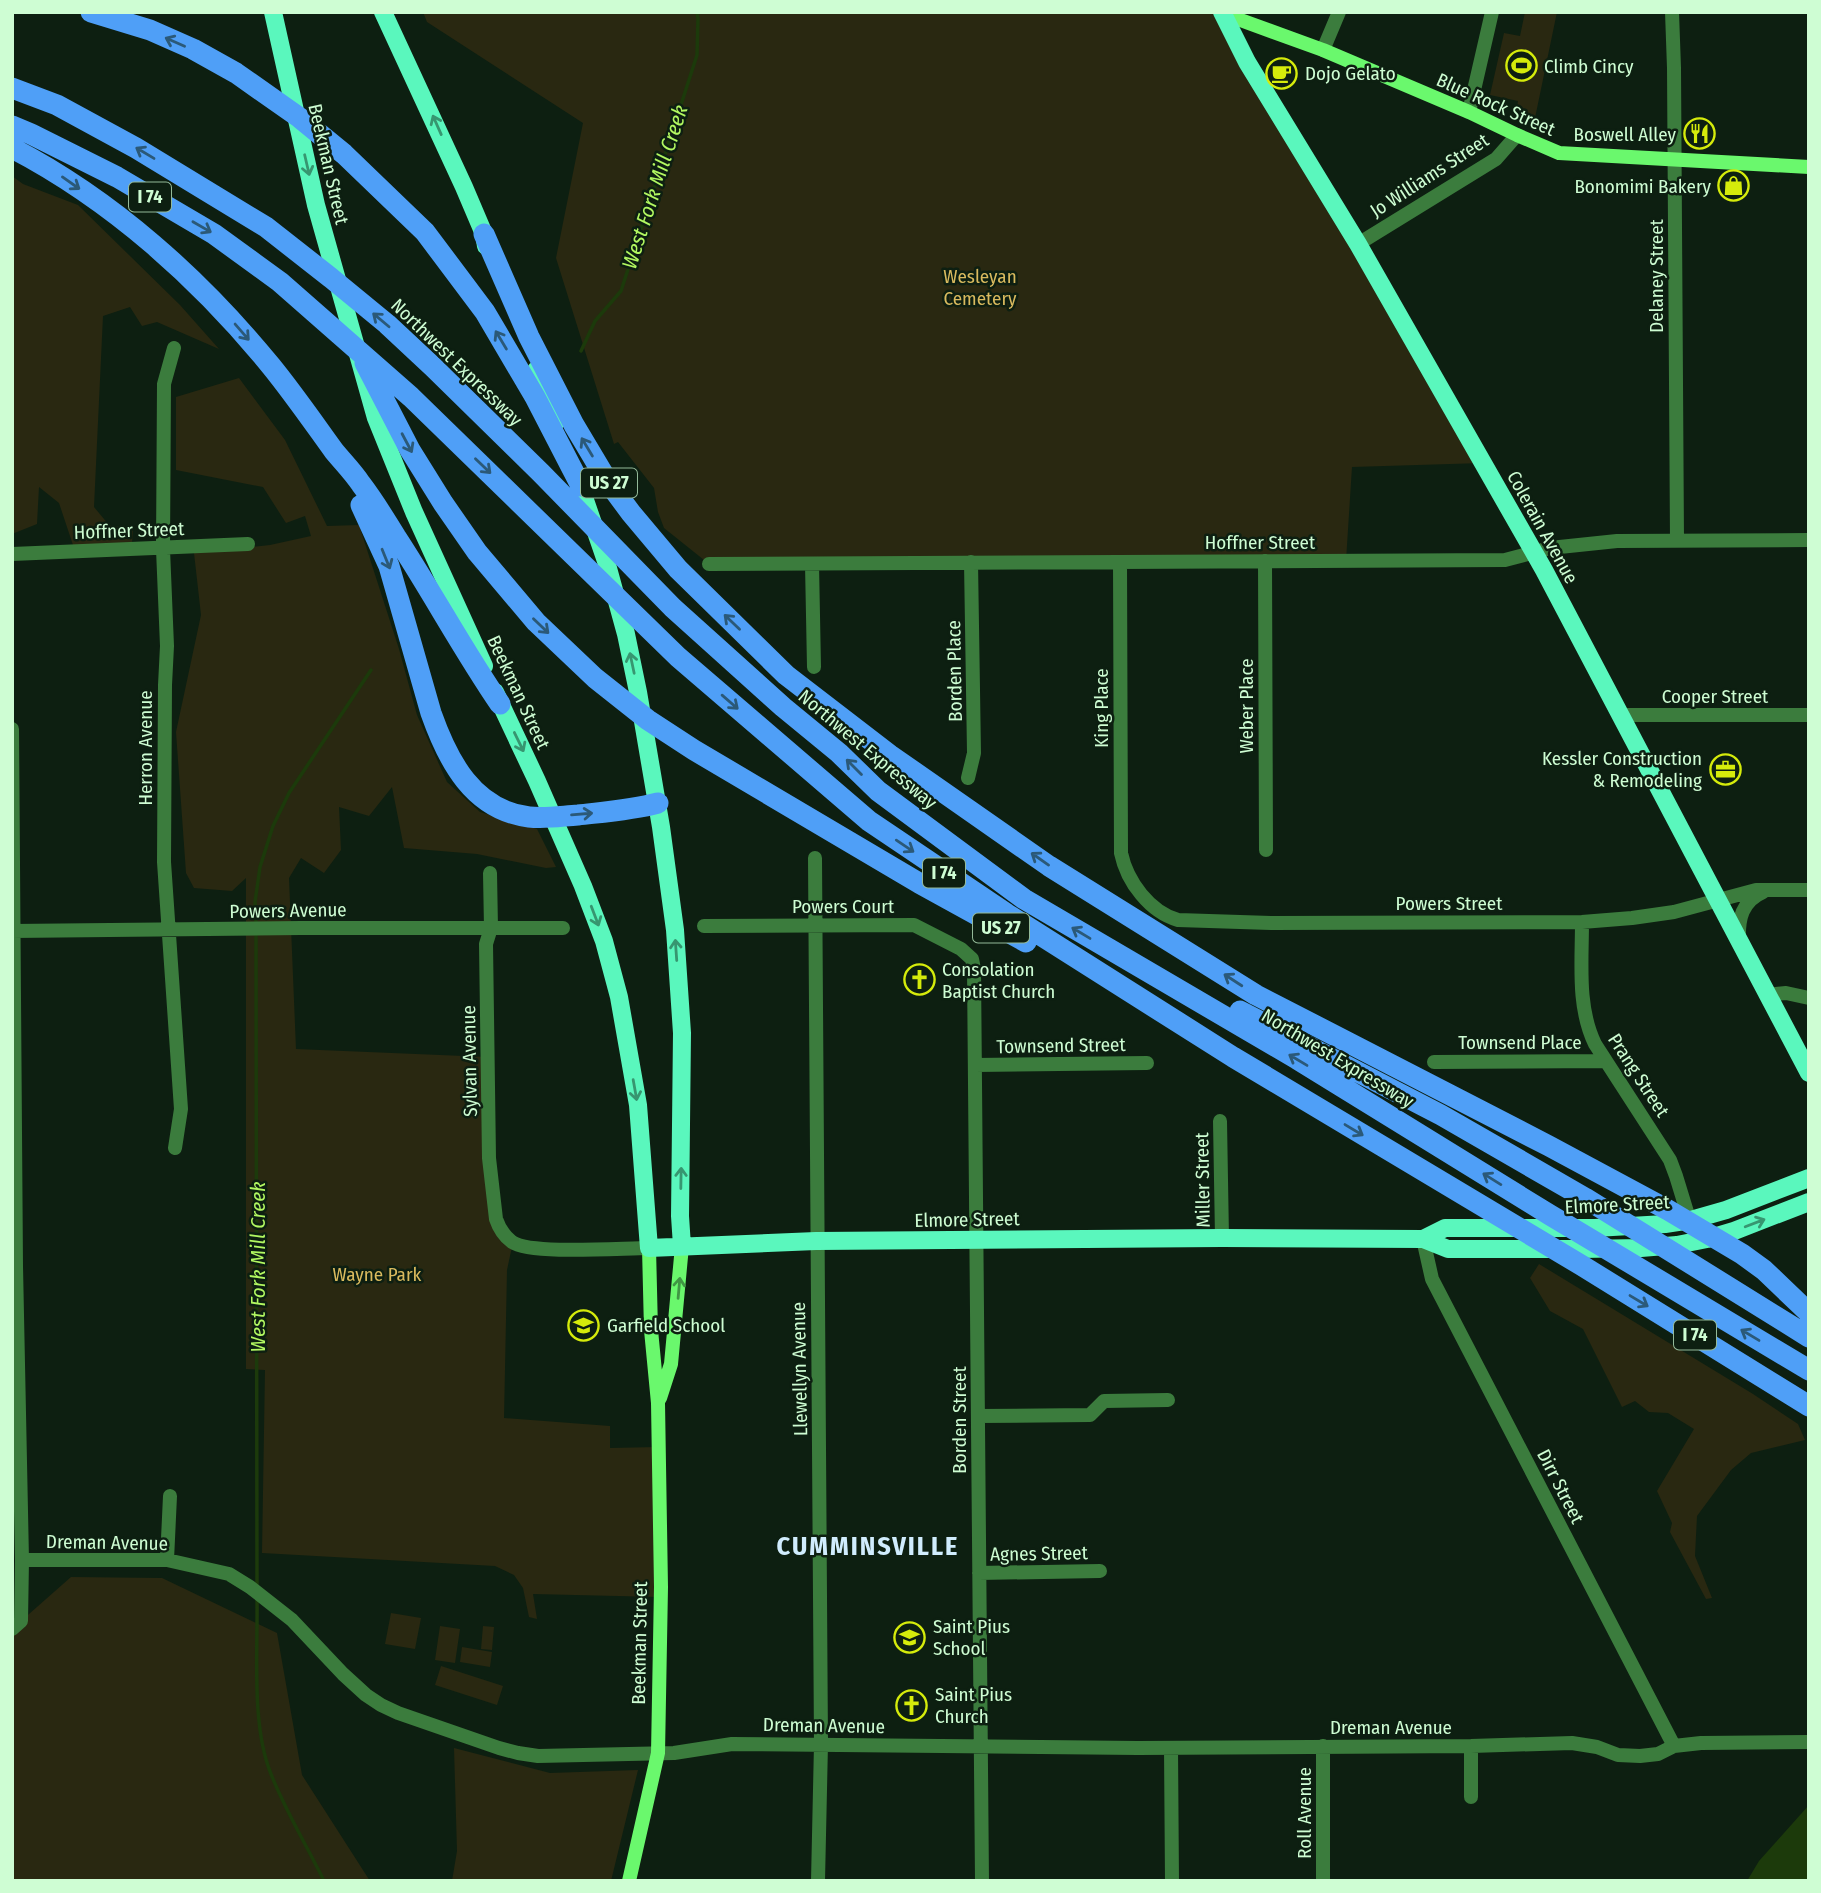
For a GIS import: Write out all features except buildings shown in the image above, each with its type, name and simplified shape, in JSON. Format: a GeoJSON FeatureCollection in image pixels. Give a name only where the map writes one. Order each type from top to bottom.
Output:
{"type":"FeatureCollection","features":[{"type":"Feature","properties":{"kind":"highway"},"geometry":{"type":"LineString","coordinates":[[92,12],[149,30],[193,49],[236,73],[300,118],[344,155],[425,232],[485,312],[535,397],[581,486]]}},
{"type":"Feature","properties":{"kind":"highway","name":"Northwest Expressway"},"geometry":{"type":"LineString","coordinates":[[12,88],[57,105],[136,148],[266,227],[387,324],[541,473],[673,608],[783,707],[839,753],[878,791],[1024,899],[1297,1059],[1809,1370]]}},
{"type":"Feature","properties":{"kind":"highway","name":"I 74"},"geometry":{"type":"LineString","coordinates":[[12,126],[117,177],[214,234],[280,282],[434,419],[678,657],[869,821],[1007,914],[1233,1057],[1581,1265],[1809,1406]]}},
{"type":"Feature","properties":{"kind":"highway"},"geometry":{"type":"LineString","coordinates":[[12,148],[46,166],[136,230],[195,282],[236,325],[271,366],[361,484],[472,664],[500,704]]}},
{"type":"Feature","properties":{"kind":"highway","name":"US 27"},"geometry":{"type":"LineString","coordinates":[[484,234],[535,348],[574,425],[608,482],[678,569],[786,674],[890,755],[1049,866],[1256,995],[1358,1048]]}},
{"type":"Feature","properties":{"kind":"highway","name":"US 27"},"geometry":{"type":"LineString","coordinates":[[353,339],[410,450],[463,532],[499,580],[536,622],[595,678],[648,720],[694,750],[919,883],[1233,1057]]}},
{"type":"Feature","properties":{"kind":"highway"},"geometry":{"type":"LineString","coordinates":[[335,453],[373,527],[389,566],[431,713],[451,761],[461,775],[484,798],[498,807],[513,814],[531,817],[606,812],[658,803]]}},
{"type":"Feature","properties":{"kind":"highway"},"geometry":{"type":"LineString","coordinates":[[1139,967],[1212,996],[1441,1115],[1585,1198],[1809,1337]]}},
{"type":"Feature","properties":{"kind":"highway"},"geometry":{"type":"LineString","coordinates":[[1358,1048],[1543,1174]]}},
{"type":"Feature","properties":{"kind":"highway"},"geometry":{"type":"LineString","coordinates":[[1358,1048],[1668,1210],[1764,1270],[1809,1313]]}},
{"type":"Feature","properties":{"kind":"main road","name":"Beekman Street"},"geometry":{"type":"LineString","coordinates":[[273,12],[316,205],[376,418],[414,512],[568,854],[604,942],[619,998],[638,1105],[649,1248],[651,1330],[658,1403],[661,1587],[658,1753],[629,1881]]}},
{"type":"Feature","properties":{"kind":"main road","name":"Beekman Street"},"geometry":{"type":"LineString","coordinates":[[383,12],[439,130],[484,234],[492,268],[554,414],[581,486],[606,561],[626,634],[658,803],[675,930],[682,1033],[682,1246],[671,1364],[658,1403]]}},
{"type":"Feature","properties":{"kind":"main road","name":"Blue Rock Street"},"geometry":{"type":"LineString","coordinates":[[1223,13],[1322,50],[1559,153],[1809,167]]}},
{"type":"Feature","properties":{"kind":"main road","name":"Colerain Avenue"},"geometry":{"type":"LineString","coordinates":[[1223,13],[1247,62],[1358,244],[1534,552],[1809,1073]]}},
{"type":"Feature","properties":{"kind":"main road","name":"Elmore Street"},"geometry":{"type":"LineString","coordinates":[[1423,1239],[1445,1228],[1632,1227],[1689,1220],[1726,1210],[1809,1178]]}},
{"type":"Feature","properties":{"kind":"main road","name":"Elmore Street"},"geometry":{"type":"LineString","coordinates":[[649,1248],[817,1241],[1222,1238],[1423,1239],[1448,1249],[1640,1248],[1695,1242],[1734,1231],[1809,1202]]}},
{"type":"Feature","properties":{"kind":"street"},"geometry":{"type":"LineString","coordinates":[[1322,50],[1339,12]]}},
{"type":"Feature","properties":{"kind":"street"},"geometry":{"type":"LineString","coordinates":[[1469,112],[1492,12]]}},
{"type":"Feature","properties":{"kind":"street","name":"Delaney Street"},"geometry":{"type":"LineString","coordinates":[[1672,12],[1677,540]]}},
{"type":"Feature","properties":{"kind":"street","name":"Jo Williams Street"},"geometry":{"type":"LineString","coordinates":[[1358,244],[1496,159],[1517,135]]}},
{"type":"Feature","properties":{"kind":"street","name":"Herron Avenue"},"geometry":{"type":"LineString","coordinates":[[173,348],[164,384],[163,549],[167,646],[164,862],[181,1109],[175,1148]]}},
{"type":"Feature","properties":{"kind":"street","name":"Hoffner Street"},"geometry":{"type":"LineString","coordinates":[[709,564],[1505,560],[1550,548],[1584,544],[1677,540],[1809,540]]}},
{"type":"Feature","properties":{"kind":"street","name":"Hoffner Street"},"geometry":{"type":"LineString","coordinates":[[12,554],[248,544]]}},
{"type":"Feature","properties":{"kind":"street","name":"Weber Place"},"geometry":{"type":"LineString","coordinates":[[1265,561],[1266,850]]}},
{"type":"Feature","properties":{"kind":"street","name":"Borden Place"},"geometry":{"type":"LineString","coordinates":[[968,778],[974,753],[971,562]]}},
{"type":"Feature","properties":{"kind":"street","name":"King Place"},"geometry":{"type":"LineString","coordinates":[[1120,562],[1121,853]]}},
{"type":"Feature","properties":{"kind":"street"},"geometry":{"type":"LineString","coordinates":[[812,564],[814,667]]}},
{"type":"Feature","properties":{"kind":"street","name":"Cooper Street"},"geometry":{"type":"LineString","coordinates":[[1621,715],[1809,715]]}},
{"type":"Feature","properties":{"kind":"street"},"geometry":{"type":"LineString","coordinates":[[12,729],[14,1266],[22,1560],[21,1621],[14,1628]]}},
{"type":"Feature","properties":{"kind":"street","name":"Powers Street"},"geometry":{"type":"LineString","coordinates":[[1121,853],[1124,867],[1133,883],[1165,916],[1178,920],[1271,923],[1582,922],[1689,909],[1740,893],[1809,890]]}},
{"type":"Feature","properties":{"kind":"street","name":"Llewellyn Avenue"},"geometry":{"type":"LineString","coordinates":[[815,858],[821,1744],[817,1881]]}},
{"type":"Feature","properties":{"kind":"street","name":"Sylvan Avenue"},"geometry":{"type":"LineString","coordinates":[[491,873],[491,928],[486,944],[489,1158],[496,1219],[504,1235],[513,1242]]}},
{"type":"Feature","properties":{"kind":"street"},"geometry":{"type":"LineString","coordinates":[[1739,943],[1739,923],[1745,905],[1756,895],[1769,890]]}},
{"type":"Feature","properties":{"kind":"street","name":"Prang Street"},"geometry":{"type":"LineString","coordinates":[[1582,922],[1584,1013],[1591,1035],[1670,1160],[1695,1242]]}},
{"type":"Feature","properties":{"kind":"street","name":"Powers Court"},"geometry":{"type":"LineString","coordinates":[[704,926],[915,925],[961,949],[972,959]]}},
{"type":"Feature","properties":{"kind":"street","name":"Powers Avenue"},"geometry":{"type":"LineString","coordinates":[[13,931],[563,928]]}},
{"type":"Feature","properties":{"kind":"street","name":"Borden Street"},"geometry":{"type":"LineString","coordinates":[[972,959],[978,1240],[982,1881]]}},
{"type":"Feature","properties":{"kind":"street"},"geometry":{"type":"LineString","coordinates":[[1766,995],[1780,993],[1809,998]]}},
{"type":"Feature","properties":{"kind":"street","name":"Townsend Place"},"geometry":{"type":"LineString","coordinates":[[1434,1062],[1606,1061]]}},
{"type":"Feature","properties":{"kind":"street","name":"Townsend Street"},"geometry":{"type":"LineString","coordinates":[[975,1065],[1147,1063]]}},
{"type":"Feature","properties":{"kind":"street","name":"Miller Street"},"geometry":{"type":"LineString","coordinates":[[1220,1121],[1222,1238]]}},
{"type":"Feature","properties":{"kind":"street","name":"Dirr Street"},"geometry":{"type":"LineString","coordinates":[[1423,1239],[1432,1279],[1674,1746]]}},
{"type":"Feature","properties":{"kind":"street","name":"Elmore Street"},"geometry":{"type":"LineString","coordinates":[[513,1242],[537,1249],[649,1248]]}},
{"type":"Feature","properties":{"kind":"street"},"geometry":{"type":"LineString","coordinates":[[978,1416],[1090,1415],[1104,1401],[1168,1400]]}},
{"type":"Feature","properties":{"kind":"street"},"geometry":{"type":"LineString","coordinates":[[167,1560],[170,1496]]}},
{"type":"Feature","properties":{"kind":"street","name":"Dreman Avenue"},"geometry":{"type":"LineString","coordinates":[[22,1560],[167,1560],[229,1574],[292,1620],[342,1674],[381,1705],[518,1754],[538,1756],[674,1753],[732,1744],[1171,1748],[1572,1744],[1597,1747],[1618,1755],[1640,1756],[1658,1754],[1674,1746],[1700,1743],[1809,1742]]}},
{"type":"Feature","properties":{"kind":"street","name":"Agnes Street"},"geometry":{"type":"LineString","coordinates":[[979,1573],[1100,1571]]}},
{"type":"Feature","properties":{"kind":"street","name":"Roll Avenue"},"geometry":{"type":"LineString","coordinates":[[1323,1746],[1323,1881]]}},
{"type":"Feature","properties":{"kind":"street"},"geometry":{"type":"LineString","coordinates":[[1471,1746],[1471,1797]]}},
{"type":"Feature","properties":{"kind":"street"},"geometry":{"type":"LineString","coordinates":[[1171,1748],[1172,1881]]}},
{"type":"Feature","properties":{"kind":"green space","name":"Wesleyan Cemetery"},"geometry":{"type":"Polygon","coordinates":[[[423,12],[1222,12],[1483,463],[1352,467],[1346,561],[709,564],[664,528],[654,488],[618,442],[614,444],[556,258],[583,123],[427,22],[423,12]]]}},
{"type":"Feature","properties":{"kind":"green space","name":"Climb Cincy"},"geometry":{"type":"Polygon","coordinates":[[[1525,12],[1557,12],[1535,118],[1516,114],[1518,101],[1490,95],[1504,33],[1520,36],[1525,12]]]}},
{"type":"Feature","properties":{"kind":"green space"},"geometry":{"type":"Polygon","coordinates":[[[12,176],[23,184],[78,205],[180,305],[219,349],[157,322],[142,326],[130,307],[103,316],[94,507],[109,525],[133,529],[132,543],[73,545],[59,503],[39,487],[37,524],[12,534],[12,176]]]}},
{"type":"Feature","properties":{"kind":"green space","name":"Wayne Park"},"geometry":{"type":"Polygon","coordinates":[[[239,378],[285,440],[327,526],[359,525],[417,715],[447,782],[480,812],[537,829],[556,867],[546,868],[477,854],[404,848],[392,787],[369,816],[339,807],[341,850],[324,873],[301,858],[289,878],[296,1049],[488,1057],[496,1220],[513,1242],[507,1270],[504,1418],[610,1426],[610,1448],[658,1447],[660,1597],[533,1594],[537,1619],[529,1617],[523,1588],[514,1575],[495,1566],[262,1553],[265,1370],[246,1369],[246,878],[232,891],[194,888],[186,873],[176,732],[201,615],[194,553],[270,545],[311,536],[305,516],[286,523],[263,487],[176,470],[176,397],[239,378]]]}},
{"type":"Feature","properties":{"kind":"green space"},"geometry":{"type":"Polygon","coordinates":[[[1539,1264],[1798,1424],[1805,1440],[1751,1453],[1731,1470],[1697,1516],[1695,1556],[1712,1598],[1706,1599],[1670,1532],[1672,1523],[1657,1491],[1694,1429],[1668,1413],[1649,1412],[1635,1401],[1622,1407],[1583,1329],[1550,1311],[1530,1278],[1539,1264]]]}},
{"type":"Feature","properties":{"kind":"green space"},"geometry":{"type":"Polygon","coordinates":[[[71,1577],[162,1578],[277,1633],[302,1775],[370,1881],[12,1881],[12,1629],[71,1577]]]}},
{"type":"Feature","properties":{"kind":"green space"},"geometry":{"type":"Polygon","coordinates":[[[391,1613],[421,1618],[415,1649],[385,1644],[391,1613]]]}},
{"type":"Feature","properties":{"kind":"green space"},"geometry":{"type":"Polygon","coordinates":[[[440,1626],[460,1629],[455,1663],[435,1660],[440,1626]]]}},
{"type":"Feature","properties":{"kind":"green space"},"geometry":{"type":"Polygon","coordinates":[[[483,1626],[494,1627],[492,1650],[481,1649],[483,1626]]]}},
{"type":"Feature","properties":{"kind":"green space"},"geometry":{"type":"Polygon","coordinates":[[[462,1647],[492,1652],[490,1667],[460,1662],[462,1647]]]}},
{"type":"Feature","properties":{"kind":"green space"},"geometry":{"type":"Polygon","coordinates":[[[441,1666],[503,1686],[497,1705],[435,1685],[441,1666]]]}},
{"type":"Feature","properties":{"kind":"green space"},"geometry":{"type":"Polygon","coordinates":[[[454,1748],[550,1773],[638,1770],[611,1881],[452,1881],[457,1851],[454,1748]]]}},
{"type":"Feature","properties":{"kind":"shaded area"},"geometry":{"type":"Polygon","coordinates":[[[1809,1805],[1809,1881],[1747,1881],[1759,1861],[1809,1805]]]}},
{"type":"Feature","properties":{"kind":"waterway","name":"West Fork Mill Creek"},"geometry":{"type":"LineString","coordinates":[[581,351],[595,321],[621,291],[697,55],[697,12]]}},
{"type":"Feature","properties":{"kind":"waterway","name":"West Fork Mill Creek"},"geometry":{"type":"LineString","coordinates":[[256,925],[255,902],[260,867],[273,826],[289,793],[371,670]]}},
{"type":"Feature","properties":{"kind":"waterway","name":"West Fork Mill Creek"},"geometry":{"type":"LineString","coordinates":[[256,932],[257,1586]]}},
{"type":"Feature","properties":{"kind":"waterway","name":"West Fork Mill Creek"},"geometry":{"type":"LineString","coordinates":[[257,1597],[258,1711],[265,1755],[283,1801],[324,1881]]}},
{"type":"Feature","properties":{"kind":"place","name":"Climb Cincy"},"geometry":{"type":"Point","coordinates":[1521,66]}},
{"type":"Feature","properties":{"kind":"place","name":"Dojo Gelato"},"geometry":{"type":"Point","coordinates":[1282,73]}},
{"type":"Feature","properties":{"kind":"place","name":"Boswell Alley"},"geometry":{"type":"Point","coordinates":[1699,134]}},
{"type":"Feature","properties":{"kind":"place","name":"Bonomimi Bakery"},"geometry":{"type":"Point","coordinates":[1734,186]}},
{"type":"Feature","properties":{"kind":"place","name":"Kessler Construction & Remodeling"},"geometry":{"type":"Point","coordinates":[1725,769]}},
{"type":"Feature","properties":{"kind":"place","name":"Consolation Baptist Church"},"geometry":{"type":"Point","coordinates":[919,980]}},
{"type":"Feature","properties":{"kind":"place","name":"Garfield School"},"geometry":{"type":"Point","coordinates":[584,1325]}},
{"type":"Feature","properties":{"kind":"place","name":"Saint Pius School"},"geometry":{"type":"Point","coordinates":[910,1637]}},
{"type":"Feature","properties":{"kind":"place","name":"Saint Pius Church"},"geometry":{"type":"Point","coordinates":[912,1705]}},
{"type":"Feature","properties":{"kind":"district","name":"CUMMINSVILLE"},"geometry":{"type":"Point","coordinates":[868,1546]}}]}
